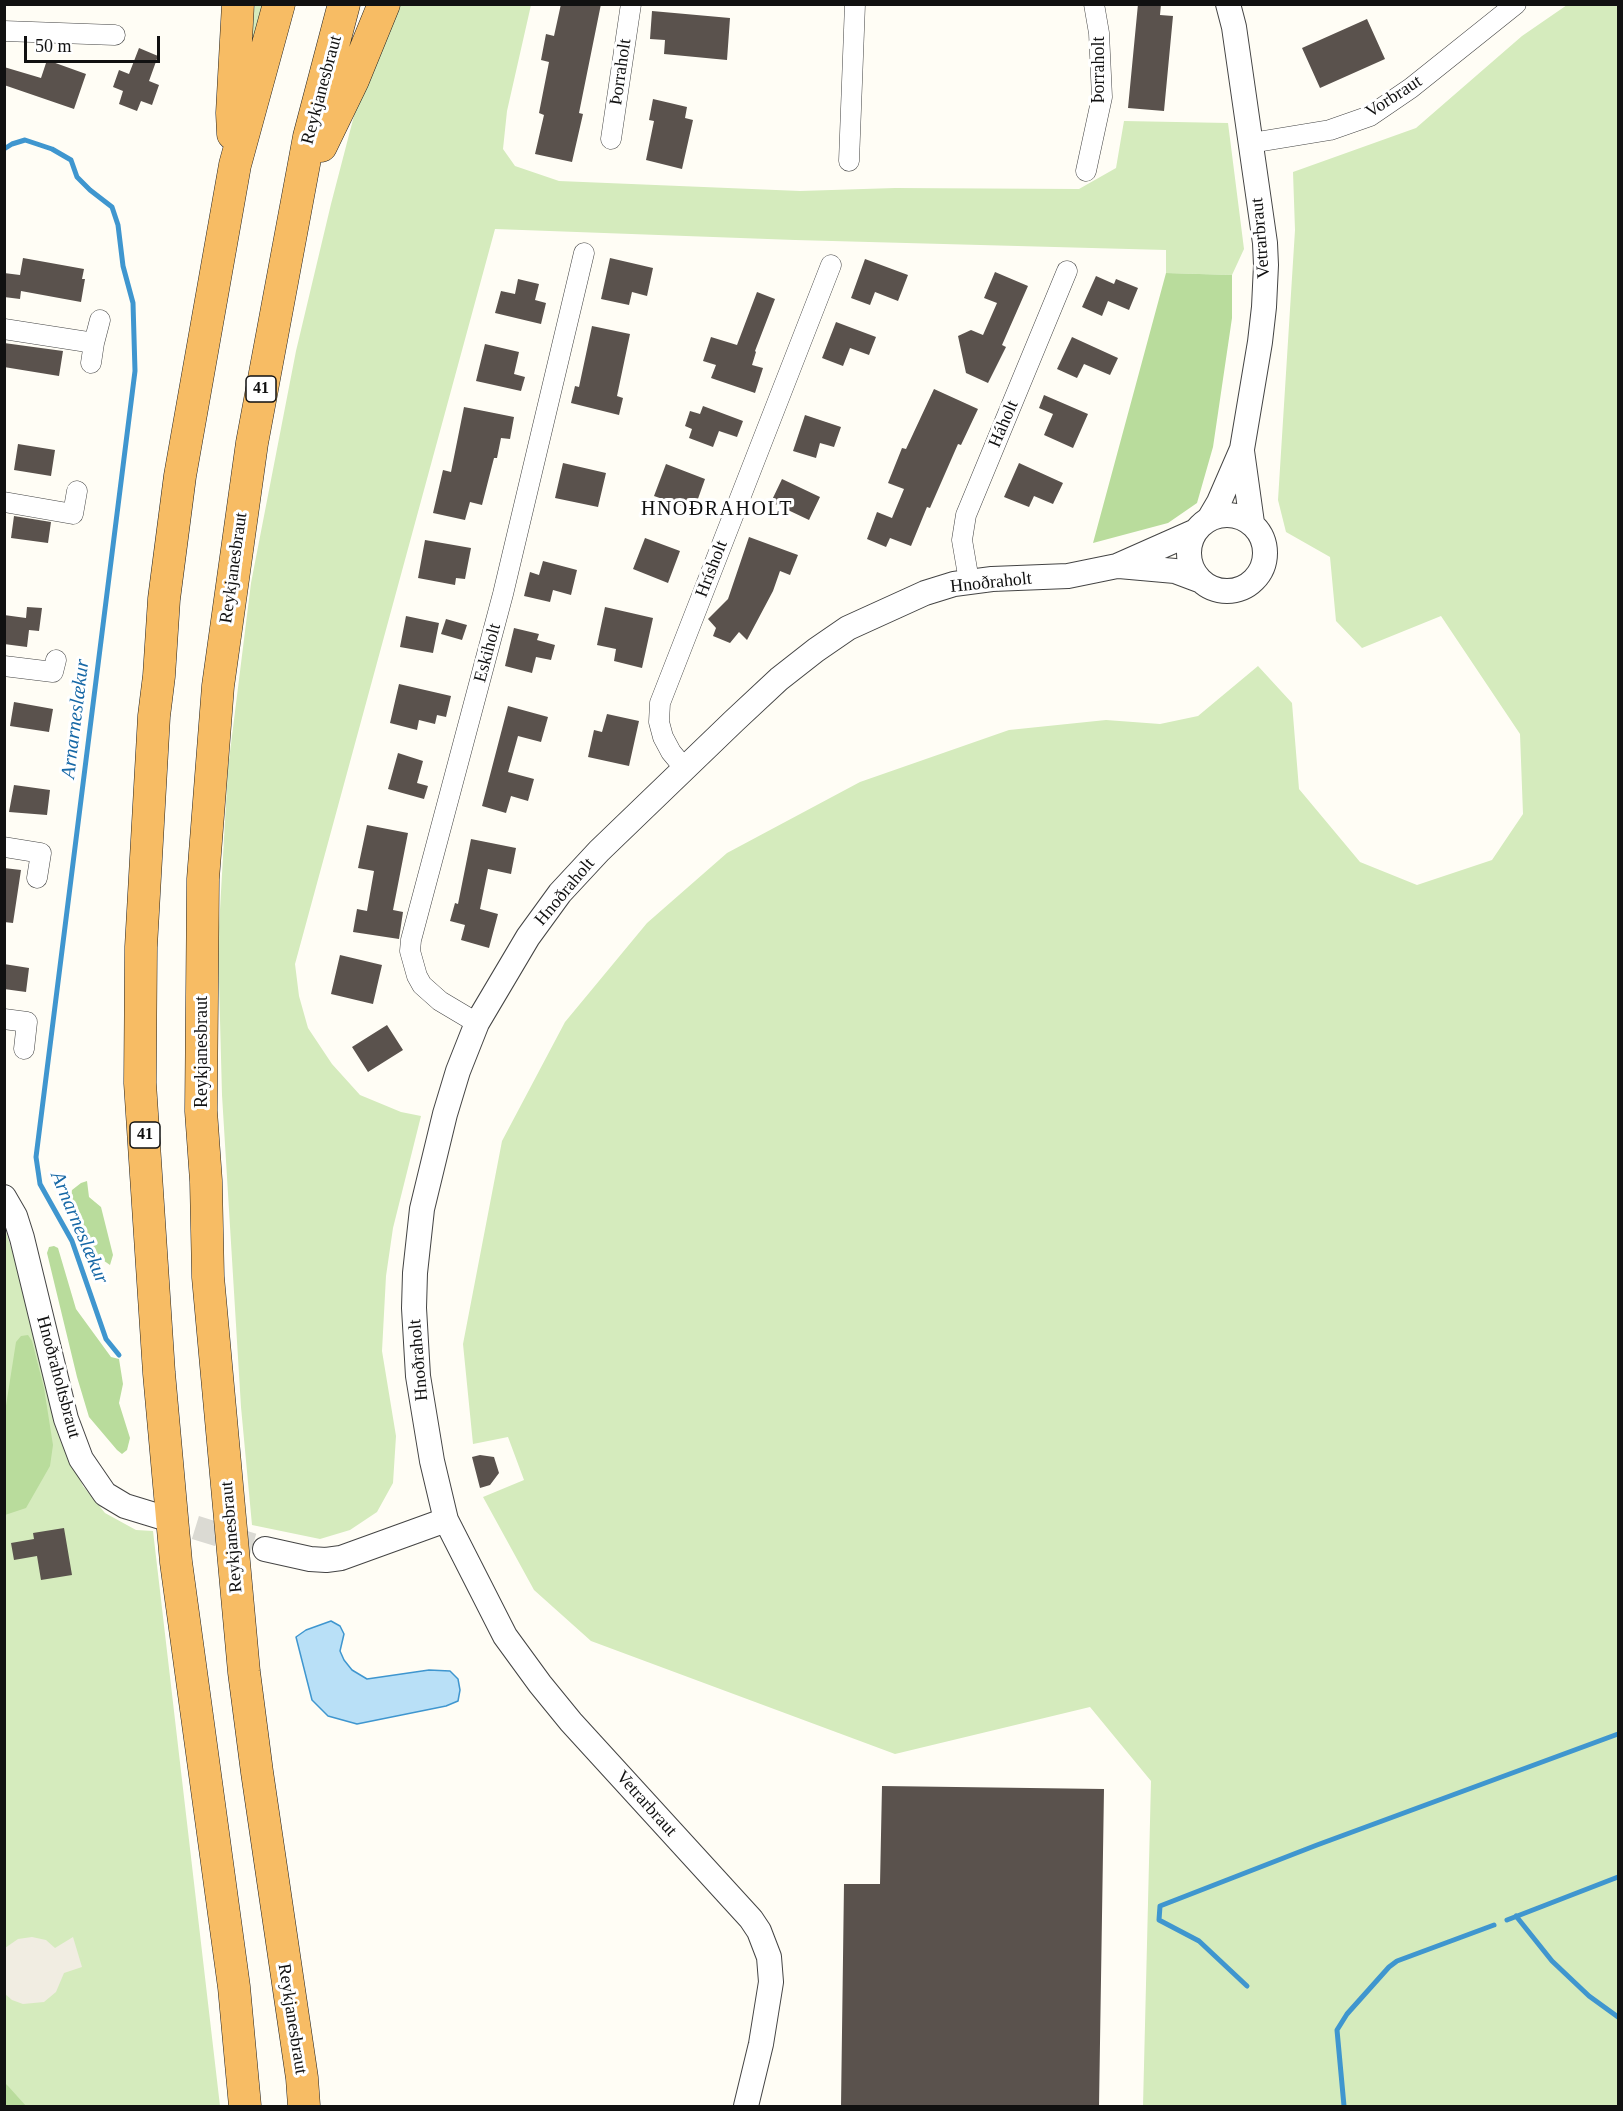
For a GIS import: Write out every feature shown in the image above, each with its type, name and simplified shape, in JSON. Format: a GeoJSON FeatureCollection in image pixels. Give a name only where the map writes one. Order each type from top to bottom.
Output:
{"type":"FeatureCollection","features":[{"type":"Feature","properties":{"kind":"highway"},"geometry":{"type":"LineString","coordinates":[[235,165],[232,113],[238,4]]}},
{"type":"Feature","properties":{"kind":"highway","name":"41"},"geometry":{"type":"LineString","coordinates":[[245,2106],[234,1987],[176,1562],[159,1372],[140,1083],[141,947],[154,716],[164,599],[180,476],[235,165],[279,4]]}},
{"type":"Feature","properties":{"kind":"highway","name":"Reykjanesbraut"},"geometry":{"type":"LineString","coordinates":[[304,2106],[302,2078],[256,1772],[241,1636],[208,1277],[206,1181],[201,1111],[203,879],[218,686],[252,443],[309,137],[344,4]]}},
{"type":"Feature","properties":{"kind":"highway"},"geometry":{"type":"LineString","coordinates":[[299,190],[353,80],[384,4]]}},
{"type":"Feature","properties":{"kind":"street","name":"Þorraholt"},"geometry":{"type":"LineString","coordinates":[[611,139],[631,4]]}},
{"type":"Feature","properties":{"kind":"street"},"geometry":{"type":"LineString","coordinates":[[849,161],[855,4]]}},
{"type":"Feature","properties":{"kind":"street","name":"Þorraholt"},"geometry":{"type":"LineString","coordinates":[[1086,171],[1102,97],[1099,33],[1094,4]]}},
{"type":"Feature","properties":{"kind":"street","name":"Vorbraut"},"geometry":{"type":"LineString","coordinates":[[1251,143],[1330,130],[1370,116],[1412,88],[1516,4]]}},
{"type":"Feature","properties":{"kind":"street","name":"Vetrarbraut"},"geometry":{"type":"LineString","coordinates":[[1233,12],[1266,265],[1264,307],[1242,449],[1219,502],[1191,540],[1189,561],[1199,580],[1209,587],[1228,592],[1246,587],[1253,582],[1263,568],[1266,549],[1259,531],[1252,523],[1242,449]]}},
{"type":"Feature","properties":{"kind":"street"},"geometry":{"type":"LineString","coordinates":[[4,31],[115,35]]}},
{"type":"Feature","properties":{"kind":"street","name":"Eskiholt"},"geometry":{"type":"LineString","coordinates":[[477,1023],[440,1001],[422,985],[410,951],[411,940],[503,594],[584,253]]}},
{"type":"Feature","properties":{"kind":"street","name":"Hrísholt"},"geometry":{"type":"LineString","coordinates":[[685,769],[671,752],[663,737],[659,722],[660,703],[831,265]]}},
{"type":"Feature","properties":{"kind":"street","name":"Háholt"},"geometry":{"type":"LineString","coordinates":[[969,581],[962,540],[966,515],[1067,271]]}},
{"type":"Feature","properties":{"kind":"street"},"geometry":{"type":"LineString","coordinates":[[91,363],[100,320]]}},
{"type":"Feature","properties":{"kind":"street"},"geometry":{"type":"LineString","coordinates":[[4,329],[94,343]]}},
{"type":"Feature","properties":{"kind":"street"},"geometry":{"type":"LineString","coordinates":[[4,502],[74,514],[77,491]]}},
{"type":"Feature","properties":{"kind":"street"},"geometry":{"type":"LineString","coordinates":[[1202,525],[1219,516],[1231,515],[1252,523]]}},
{"type":"Feature","properties":{"kind":"street","name":"Hnoðraholt"},"geometry":{"type":"LineString","coordinates":[[446,1520],[432,1461],[417,1376],[415,1273],[423,1209],[458,1071],[477,1023],[528,937],[560,893],[599,851],[779,679],[840,634],[925,593],[969,581],[1068,576],[1117,566],[1202,525]]}},
{"type":"Feature","properties":{"kind":"street","name":"Hnoðraholt"},"geometry":{"type":"LineString","coordinates":[[1117,566],[1175,571],[1199,580]]}},
{"type":"Feature","properties":{"kind":"street"},"geometry":{"type":"LineString","coordinates":[[4,666],[53,672],[56,660]]}},
{"type":"Feature","properties":{"kind":"street"},"geometry":{"type":"LineString","coordinates":[[4,847],[40,853],[37,878]]}},
{"type":"Feature","properties":{"kind":"street"},"geometry":{"type":"LineString","coordinates":[[4,1019],[27,1022],[24,1049]]}},
{"type":"Feature","properties":{"kind":"street","name":"Hnoðraholtsbraut"},"geometry":{"type":"LineString","coordinates":[[4,1197],[15,1216],[22,1238],[66,1419],[81,1459],[105,1494],[125,1506],[161,1517]]}},
{"type":"Feature","properties":{"kind":"street"},"geometry":{"type":"LineString","coordinates":[[265,1549],[326,1560],[341,1557],[446,1520]]}},
{"type":"Feature","properties":{"kind":"street","name":"Vetrarbraut"},"geometry":{"type":"LineString","coordinates":[[446,1520],[505,1636],[540,1684],[571,1722],[751,1919],[759,1931],[769,1957],[771,1982],[761,2044],[746,2106]]}},
{"type":"Feature","properties":{"kind":"green space"},"geometry":{"type":"Polygon","coordinates":[[[255,5],[265,5],[244,68],[255,5]]]}},
{"type":"Feature","properties":{"kind":"green space"},"geometry":{"type":"Polygon","coordinates":[[[400,5],[531,5],[507,111],[503,149],[515,166],[559,181],[800,191],[895,188],[1079,189],[1116,168],[1124,121],[1228,123],[1244,249],[1232,275],[1166,273],[1166,250],[495,229],[295,964],[299,996],[308,1028],[332,1064],[360,1095],[401,1112],[421,1116],[393,1228],[386,1276],[382,1351],[396,1436],[393,1483],[377,1512],[350,1530],[320,1539],[252,1525],[241,1407],[222,1095],[218,945],[228,768],[251,583],[296,351],[331,204],[356,108],[400,5]]]}},
{"type":"Feature","properties":{"kind":"green space"},"geometry":{"type":"Polygon","coordinates":[[[1567,5],[1618,5],[1618,2106],[1143,2106],[1151,1781],[1090,1707],[895,1754],[591,1641],[534,1590],[483,1497],[524,1480],[508,1437],[473,1444],[463,1344],[502,1141],[565,1022],[647,923],[727,853],[860,782],[1009,730],[1106,720],[1160,724],[1198,716],[1258,666],[1292,703],[1299,789],[1360,862],[1417,885],[1492,860],[1523,814],[1520,734],[1441,616],[1362,648],[1336,621],[1330,557],[1286,532],[1278,500],[1295,230],[1293,172],[1416,128],[1522,36],[1567,5]]]}},
{"type":"Feature","properties":{"kind":"green space"},"geometry":{"type":"Polygon","coordinates":[[[1166,273],[1232,275],[1232,318],[1213,447],[1197,503],[1168,523],[1093,543],[1166,273]]]}},
{"type":"Feature","properties":{"kind":"green space"},"geometry":{"type":"Polygon","coordinates":[[[87,1181],[89,1197],[101,1207],[113,1255],[110,1265],[97,1256],[88,1244],[84,1230],[76,1224],[70,1205],[72,1190],[87,1181]]]}},
{"type":"Feature","properties":{"kind":"green space"},"geometry":{"type":"Polygon","coordinates":[[[5,1229],[29,1302],[63,1442],[83,1486],[105,1513],[136,1530],[153,1531],[220,2106],[5,2106],[5,1229]]]}},
{"type":"Feature","properties":{"kind":"green space"},"geometry":{"type":"Polygon","coordinates":[[[49,1247],[58,1248],[76,1309],[111,1357],[119,1359],[123,1384],[119,1403],[130,1438],[127,1450],[122,1454],[89,1417],[47,1253],[49,1247]]]}},
{"type":"Feature","properties":{"kind":"green space"},"geometry":{"type":"Polygon","coordinates":[[[28,1335],[32,1341],[44,1388],[53,1445],[50,1466],[26,1508],[5,1515],[5,1412],[16,1342],[21,1336],[28,1335]]]}},
{"type":"Feature","properties":{"kind":"green space"},"geometry":{"type":"Polygon","coordinates":[[[5,2083],[26,2106],[7,2106],[5,2104],[5,2083]]]}},
{"type":"Feature","properties":{"kind":"shaded area"},"geometry":{"type":"Polygon","coordinates":[[[32,1937],[46,1940],[55,1948],[73,1937],[82,1967],[64,1973],[56,1992],[44,2002],[23,2004],[12,2000],[5,1994],[5,1948],[18,1939],[32,1937]]]}},
{"type":"Feature","properties":{"kind":"water"},"geometry":{"type":"Polygon","coordinates":[[[331,1621],[340,1626],[344,1634],[340,1651],[352,1670],[367,1679],[429,1670],[450,1671],[458,1679],[460,1690],[458,1701],[446,1706],[357,1724],[328,1716],[312,1700],[296,1637],[306,1630],[331,1621]]]}},
{"type":"Feature","properties":{"kind":"building"},"geometry":{"type":"Polygon","coordinates":[[[561,4],[601,4],[579,113],[583,114],[572,162],[535,154],[544,115],[539,113],[549,62],[541,60],[546,34],[554,36],[561,4]]]}},
{"type":"Feature","properties":{"kind":"building"},"geometry":{"type":"Polygon","coordinates":[[[1138,4],[1161,4],[1160,15],[1173,16],[1164,111],[1128,108],[1138,4]]]}},
{"type":"Feature","properties":{"kind":"building"},"geometry":{"type":"Polygon","coordinates":[[[652,11],[730,18],[727,60],[664,54],[665,40],[650,39],[652,11]]]}},
{"type":"Feature","properties":{"kind":"building"},"geometry":{"type":"Polygon","coordinates":[[[1367,19],[1385,59],[1320,88],[1302,48],[1367,19]]]}},
{"type":"Feature","properties":{"kind":"building"},"geometry":{"type":"Polygon","coordinates":[[[139,48],[158,56],[149,81],[159,85],[152,105],[141,101],[137,111],[119,104],[123,91],[113,87],[119,70],[129,74],[139,48]]]}},
{"type":"Feature","properties":{"kind":"building"},"geometry":{"type":"Polygon","coordinates":[[[47,60],[86,74],[74,109],[4,85],[4,67],[41,78],[47,60]]]}},
{"type":"Feature","properties":{"kind":"building"},"geometry":{"type":"Polygon","coordinates":[[[653,99],[687,107],[685,118],[693,120],[682,169],[646,160],[654,121],[649,120],[653,99]]]}},
{"type":"Feature","properties":{"kind":"building"},"geometry":{"type":"Polygon","coordinates":[[[23,258],[84,269],[82,279],[85,279],[81,302],[21,291],[20,299],[4,297],[4,273],[20,275],[23,258]]]}},
{"type":"Feature","properties":{"kind":"building"},"geometry":{"type":"Polygon","coordinates":[[[610,258],[653,268],[647,296],[632,292],[629,305],[601,299],[610,258]]]}},
{"type":"Feature","properties":{"kind":"building"},"geometry":{"type":"Polygon","coordinates":[[[865,259],[908,275],[898,301],[875,292],[870,305],[851,298],[865,259]]]}},
{"type":"Feature","properties":{"kind":"building"},"geometry":{"type":"Polygon","coordinates":[[[995,272],[1028,286],[1002,345],[1006,347],[988,383],[966,373],[958,336],[971,330],[983,335],[997,303],[984,298],[995,272]]]}},
{"type":"Feature","properties":{"kind":"building"},"geometry":{"type":"Polygon","coordinates":[[[1096,276],[1114,284],[1116,279],[1138,288],[1129,310],[1108,301],[1102,316],[1082,307],[1096,276]]]}},
{"type":"Feature","properties":{"kind":"building"},"geometry":{"type":"Polygon","coordinates":[[[518,279],[539,284],[535,300],[546,303],[541,324],[495,313],[501,291],[515,294],[518,279]]]}},
{"type":"Feature","properties":{"kind":"building"},"geometry":{"type":"Polygon","coordinates":[[[757,292],[775,299],[752,365],[763,368],[755,393],[711,378],[716,365],[703,361],[711,337],[737,345],[757,292]]]}},
{"type":"Feature","properties":{"kind":"building"},"geometry":{"type":"Polygon","coordinates":[[[836,322],[876,337],[869,355],[850,348],[843,366],[822,358],[836,322]]]}},
{"type":"Feature","properties":{"kind":"building"},"geometry":{"type":"Polygon","coordinates":[[[592,326],[630,334],[617,396],[623,398],[619,415],[571,403],[575,386],[579,387],[592,326]]]}},
{"type":"Feature","properties":{"kind":"building"},"geometry":{"type":"Polygon","coordinates":[[[1072,337],[1118,358],[1110,375],[1084,364],[1077,378],[1057,369],[1072,337]]]}},
{"type":"Feature","properties":{"kind":"building"},"geometry":{"type":"Polygon","coordinates":[[[4,343],[63,351],[59,376],[4,367],[4,343]]]}},
{"type":"Feature","properties":{"kind":"building"},"geometry":{"type":"Polygon","coordinates":[[[485,344],[519,352],[514,374],[525,377],[521,391],[476,381],[485,344]]]}},
{"type":"Feature","properties":{"kind":"building"},"geometry":{"type":"Polygon","coordinates":[[[934,389],[978,409],[961,445],[958,444],[930,508],[927,507],[911,546],[890,538],[886,547],[867,539],[877,512],[892,518],[904,489],[888,483],[902,448],[906,449],[934,389]]]}},
{"type":"Feature","properties":{"kind":"building"},"geometry":{"type":"Polygon","coordinates":[[[1044,395],[1088,414],[1073,448],[1044,435],[1053,414],[1039,408],[1044,395]]]}},
{"type":"Feature","properties":{"kind":"building"},"geometry":{"type":"Polygon","coordinates":[[[703,406],[743,421],[737,437],[719,431],[713,447],[689,438],[692,429],[685,426],[690,411],[700,414],[703,406]]]}},
{"type":"Feature","properties":{"kind":"building"},"geometry":{"type":"Polygon","coordinates":[[[464,407],[514,417],[510,439],[501,438],[482,505],[470,502],[465,520],[433,513],[443,470],[451,472],[464,407]]]}},
{"type":"Feature","properties":{"kind":"building"},"geometry":{"type":"Polygon","coordinates":[[[805,415],[841,427],[834,447],[820,443],[816,458],[793,451],[805,415]]]}},
{"type":"Feature","properties":{"kind":"building"},"geometry":{"type":"Polygon","coordinates":[[[18,444],[55,450],[51,476],[14,470],[18,444]]]}},
{"type":"Feature","properties":{"kind":"building"},"geometry":{"type":"Polygon","coordinates":[[[563,463],[606,473],[598,507],[555,498],[563,463]]]}},
{"type":"Feature","properties":{"kind":"building"},"geometry":{"type":"Polygon","coordinates":[[[1019,463],[1063,483],[1053,504],[1034,496],[1029,507],[1004,497],[1019,463]]]}},
{"type":"Feature","properties":{"kind":"building"},"geometry":{"type":"Polygon","coordinates":[[[666,464],[705,479],[694,510],[654,496],[666,464]]]}},
{"type":"Feature","properties":{"kind":"building"},"geometry":{"type":"Polygon","coordinates":[[[782,479],[820,497],[809,520],[771,502],[782,479]]]}},
{"type":"Feature","properties":{"kind":"building"},"geometry":{"type":"Polygon","coordinates":[[[14,516],[51,522],[48,543],[11,538],[14,516]]]}},
{"type":"Feature","properties":{"kind":"building"},"geometry":{"type":"Polygon","coordinates":[[[749,537],[798,555],[790,575],[780,571],[773,591],[747,640],[739,632],[730,643],[713,636],[716,628],[708,619],[728,599],[749,537]]]}},
{"type":"Feature","properties":{"kind":"building"},"geometry":{"type":"Polygon","coordinates":[[[645,538],[680,551],[668,583],[633,569],[645,538]]]}},
{"type":"Feature","properties":{"kind":"building"},"geometry":{"type":"Polygon","coordinates":[[[425,540],[471,548],[465,579],[456,578],[455,585],[418,578],[425,540]]]}},
{"type":"Feature","properties":{"kind":"building"},"geometry":{"type":"Polygon","coordinates":[[[543,561],[577,570],[571,595],[553,590],[550,602],[524,596],[530,572],[539,575],[543,561]]]}},
{"type":"Feature","properties":{"kind":"building"},"geometry":{"type":"Polygon","coordinates":[[[27,607],[42,608],[39,631],[29,630],[27,647],[4,644],[4,615],[26,618],[27,607]]]}},
{"type":"Feature","properties":{"kind":"building"},"geometry":{"type":"Polygon","coordinates":[[[605,607],[653,618],[642,668],[614,661],[616,649],[597,645],[605,607]]]}},
{"type":"Feature","properties":{"kind":"building"},"geometry":{"type":"Polygon","coordinates":[[[406,616],[439,623],[433,653],[400,647],[406,616]]]}},
{"type":"Feature","properties":{"kind":"building"},"geometry":{"type":"Polygon","coordinates":[[[446,619],[467,625],[462,640],[441,634],[446,619]]]}},
{"type":"Feature","properties":{"kind":"building"},"geometry":{"type":"Polygon","coordinates":[[[514,628],[539,634],[537,640],[555,645],[551,660],[536,657],[532,673],[505,666],[514,628]]]}},
{"type":"Feature","properties":{"kind":"building"},"geometry":{"type":"Polygon","coordinates":[[[399,684],[451,696],[446,717],[437,715],[435,724],[419,720],[417,730],[390,723],[399,684]]]}},
{"type":"Feature","properties":{"kind":"building"},"geometry":{"type":"Polygon","coordinates":[[[14,702],[53,709],[49,732],[10,726],[14,702]]]}},
{"type":"Feature","properties":{"kind":"building"},"geometry":{"type":"Polygon","coordinates":[[[508,706],[548,717],[541,742],[518,736],[508,772],[534,779],[528,801],[511,796],[506,813],[482,806],[508,706]]]}},
{"type":"Feature","properties":{"kind":"building"},"geometry":{"type":"Polygon","coordinates":[[[607,714],[639,721],[629,766],[588,757],[594,730],[602,732],[607,714]]]}},
{"type":"Feature","properties":{"kind":"building"},"geometry":{"type":"Polygon","coordinates":[[[398,753],[423,761],[417,783],[428,786],[424,799],[388,789],[398,753]]]}},
{"type":"Feature","properties":{"kind":"building"},"geometry":{"type":"Polygon","coordinates":[[[14,785],[50,790],[47,815],[9,812],[14,785]]]}},
{"type":"Feature","properties":{"kind":"building"},"geometry":{"type":"Polygon","coordinates":[[[367,825],[408,833],[393,910],[403,912],[399,939],[353,932],[357,909],[367,911],[374,871],[358,868],[367,825]]]}},
{"type":"Feature","properties":{"kind":"building"},"geometry":{"type":"Polygon","coordinates":[[[471,839],[516,848],[511,874],[488,869],[480,909],[498,914],[489,948],[461,940],[465,925],[450,921],[455,903],[458,904],[471,839]]]}},
{"type":"Feature","properties":{"kind":"building"},"geometry":{"type":"Polygon","coordinates":[[[4,868],[21,870],[13,923],[4,922],[4,868]]]}},
{"type":"Feature","properties":{"kind":"building"},"geometry":{"type":"Polygon","coordinates":[[[340,955],[382,965],[373,1004],[331,994],[340,955]]]}},
{"type":"Feature","properties":{"kind":"building"},"geometry":{"type":"Polygon","coordinates":[[[4,964],[29,968],[26,992],[4,989],[4,964]]]}},
{"type":"Feature","properties":{"kind":"building"},"geometry":{"type":"Polygon","coordinates":[[[387,1025],[403,1050],[368,1072],[352,1047],[387,1025]]]}},
{"type":"Feature","properties":{"kind":"building"},"geometry":{"type":"Polygon","coordinates":[[[480,1455],[494,1457],[499,1473],[490,1485],[480,1488],[472,1457],[480,1455]]]}},
{"type":"Feature","properties":{"kind":"building"},"geometry":{"type":"Polygon","coordinates":[[[64,1528],[72,1575],[41,1580],[37,1556],[14,1560],[11,1543],[34,1539],[33,1533],[64,1528]]]}},
{"type":"Feature","properties":{"kind":"building"},"geometry":{"type":"Polygon","coordinates":[[[882,1786],[1104,1789],[1099,2106],[841,2106],[844,1884],[880,1884],[882,1786]]]}},
{"type":"Feature","properties":{"kind":"waterway","name":"Arnarneslækur"},"geometry":{"type":"LineString","coordinates":[[4,149],[25,140],[52,149],[71,160],[77,177],[112,207],[118,225],[123,266],[133,303],[135,371],[36,1157],[40,1184],[72,1241],[106,1339],[119,1355]]}},
{"type":"Feature","properties":{"kind":"waterway"},"geometry":{"type":"LineString","coordinates":[[1247,1986],[1199,1941],[1159,1920],[1160,1906],[1317,1845],[1618,1734]]}},
{"type":"Feature","properties":{"kind":"waterway"},"geometry":{"type":"LineString","coordinates":[[1507,1920],[1618,1877]]}},
{"type":"Feature","properties":{"kind":"waterway"},"geometry":{"type":"LineString","coordinates":[[1516,1916],[1552,1961],[1589,1996],[1618,2017]]}},
{"type":"Feature","properties":{"kind":"waterway"},"geometry":{"type":"LineString","coordinates":[[1344,2106],[1337,2030],[1347,2014],[1397,1961],[1494,1925]]}},
{"type":"Feature","properties":{"kind":"tunnel"},"geometry":{"type":"LineString","coordinates":[[161,1517],[265,1549]]}},
{"type":"Feature","properties":{"kind":"district","name":"HNOÐRAHOLT"},"geometry":{"type":"Point","coordinates":[717,510]}}]}
